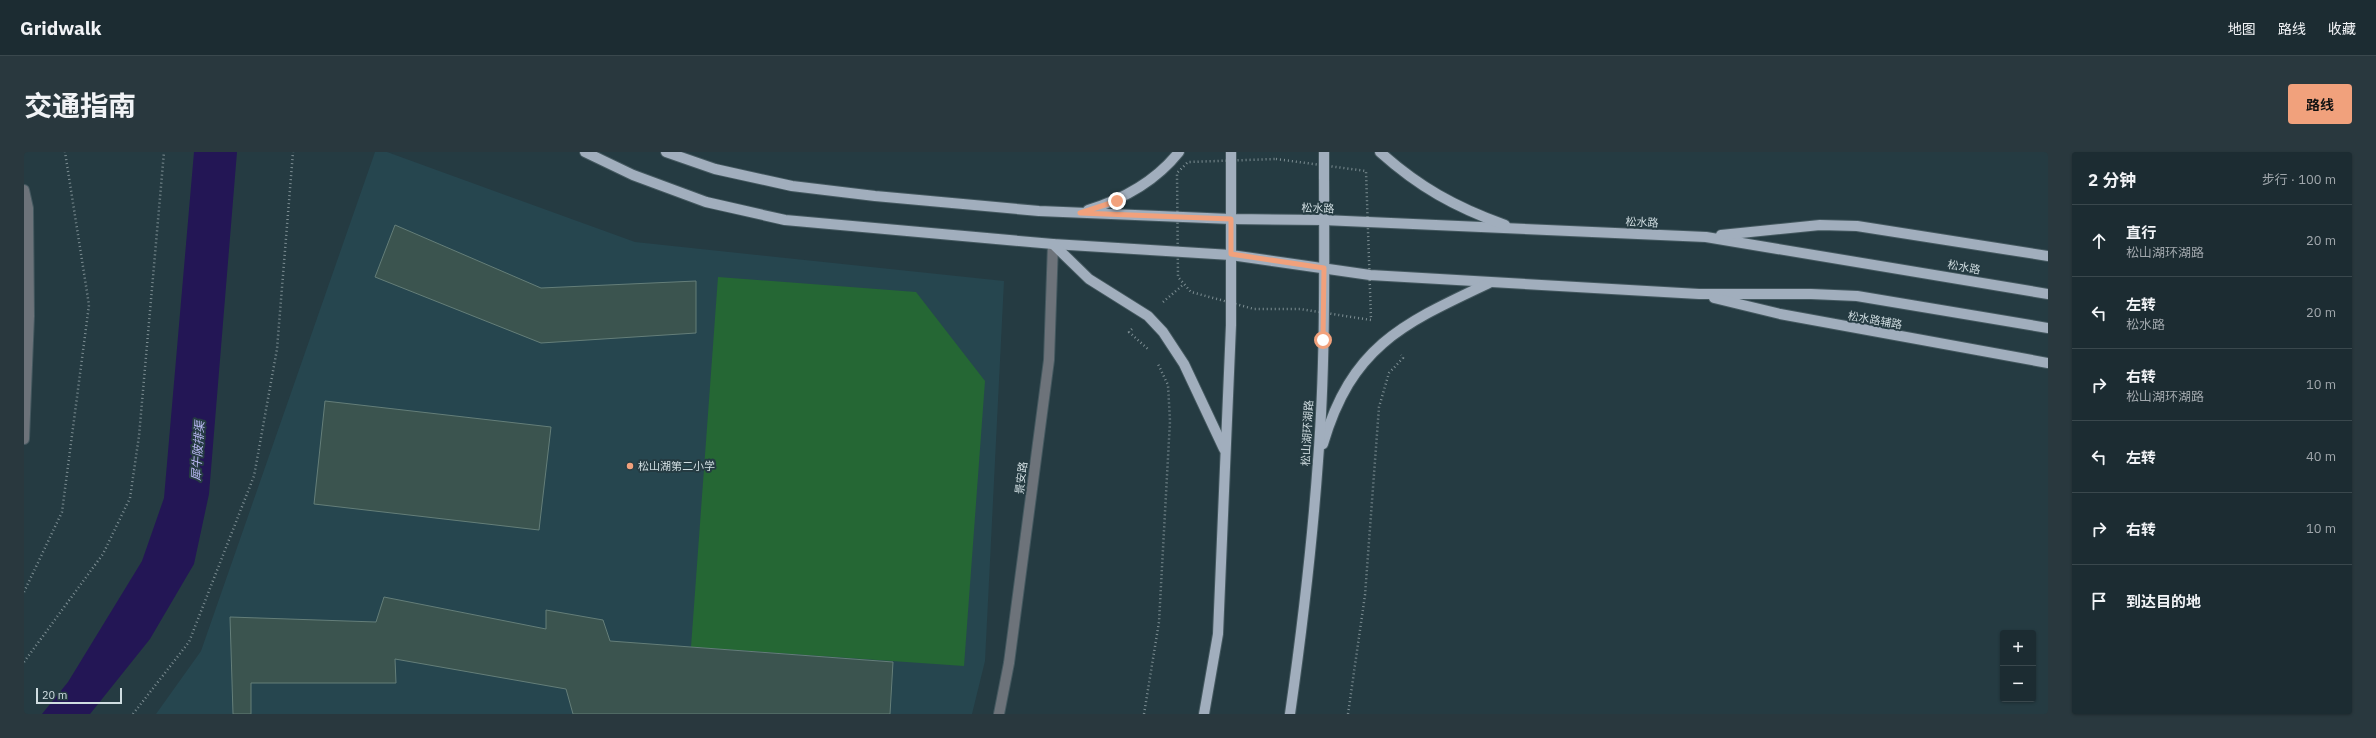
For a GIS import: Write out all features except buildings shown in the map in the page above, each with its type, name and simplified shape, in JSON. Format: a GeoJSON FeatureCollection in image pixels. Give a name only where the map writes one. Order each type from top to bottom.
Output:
{"type":"FeatureCollection","features":[{"type":"Feature","properties":{"kind":"main road"},"geometry":{"type":"LineString","coordinates":[[585,152],[633,175],[706,202],[785,220],[1053,244],[1231,254],[1370,275],[1699,294],[1811,294],[1857,296],[2046,328]]}},
{"type":"Feature","properties":{"kind":"main road","name":"松水路"},"geometry":{"type":"LineString","coordinates":[[666,152],[715,169],[792,186],[1039,211],[1231,219],[1324,220],[1706,237],[2048,294]]}},
{"type":"Feature","properties":{"kind":"main road"},"geometry":{"type":"LineString","coordinates":[[1080,213],[1117,201],[1148,183],[1179,152]]}},
{"type":"Feature","properties":{"kind":"main road"},"geometry":{"type":"LineString","coordinates":[[1204,714],[1218,634],[1231,325],[1231,152]]}},
{"type":"Feature","properties":{"kind":"main road","name":"松山湖环湖路"},"geometry":{"type":"LineString","coordinates":[[1290,714],[1305,602],[1318,460],[1324,268],[1324,152]]}},
{"type":"Feature","properties":{"kind":"main road"},"geometry":{"type":"LineString","coordinates":[[1380,152],[1404,174],[1433,194],[1467,211],[1514,228]]}},
{"type":"Feature","properties":{"kind":"main road"},"geometry":{"type":"LineString","coordinates":[[1706,237],[1820,225],[1857,226],[2048,256]]}},
{"type":"Feature","properties":{"kind":"main road"},"geometry":{"type":"LineString","coordinates":[[1053,244],[1089,279],[1148,316],[1163,332],[1184,364],[1225,452]]}},
{"type":"Feature","properties":{"kind":"main road"},"geometry":{"type":"LineString","coordinates":[[1318,460],[1327,431],[1350,379],[1363,360],[1395,332],[1422,315],[1491,282]]}},
{"type":"Feature","properties":{"kind":"main road","name":"松水路辅路"},"geometry":{"type":"LineString","coordinates":[[1699,294],[1780,314],[2048,363]]}},
{"type":"Feature","properties":{"kind":"street"},"geometry":{"type":"LineString","coordinates":[[24,190],[28,208],[24,438]]}},
{"type":"Feature","properties":{"kind":"street","name":"景安路"},"geometry":{"type":"LineString","coordinates":[[999,714],[1009,663],[1049,360],[1053,244]]}},
{"type":"Feature","properties":{"kind":"path"},"geometry":{"type":"LineString","coordinates":[[24,592],[62,512],[89,305],[65,152]]}},
{"type":"Feature","properties":{"kind":"path"},"geometry":{"type":"LineString","coordinates":[[24,662],[103,554],[130,498],[140,428],[164,152]]}},
{"type":"Feature","properties":{"kind":"path"},"geometry":{"type":"LineString","coordinates":[[133,714],[189,642],[254,476],[277,349],[292,152]]}},
{"type":"Feature","properties":{"kind":"path"},"geometry":{"type":"LineString","coordinates":[[1129,332],[1153,355]]}},
{"type":"Feature","properties":{"kind":"path"},"geometry":{"type":"LineString","coordinates":[[1348,714],[1365,595],[1379,407],[1390,373],[1403,358]]}},
{"type":"Feature","properties":{"kind":"path"},"geometry":{"type":"LineString","coordinates":[[1144,714],[1159,622],[1170,421],[1168,385],[1157,361]]}},
{"type":"Feature","properties":{"kind":"shaded area","name":"松山湖第二小学"},"geometry":{"type":"Polygon","coordinates":[[[375,152],[387,152],[635,242],[1004,281],[985,661],[972,714],[156,714],[201,651],[375,152]]]}},
{"type":"Feature","properties":{"kind":"green space"},"geometry":{"type":"Polygon","coordinates":[[[718,277],[916,292],[985,381],[964,666],[691,647],[718,277]]]}},
{"type":"Feature","properties":{"kind":"water","name":"犀牛陂排渠"},"geometry":{"type":"Polygon","coordinates":[[[194,152],[237,152],[209,494],[194,564],[150,639],[90,714],[42,714],[68,682],[142,561],[164,498],[194,152]]]}},
{"type":"Feature","properties":{"kind":"place","name":"松山湖第二小学"},"geometry":{"type":"Point","coordinates":[630,466]}},
{"type":"Feature","properties":{"kind":"route"},"geometry":{"type":"LineString","coordinates":[[1117,201],[1080,213],[1231,219],[1231,254],[1324,268],[1323,340]]}}]}
